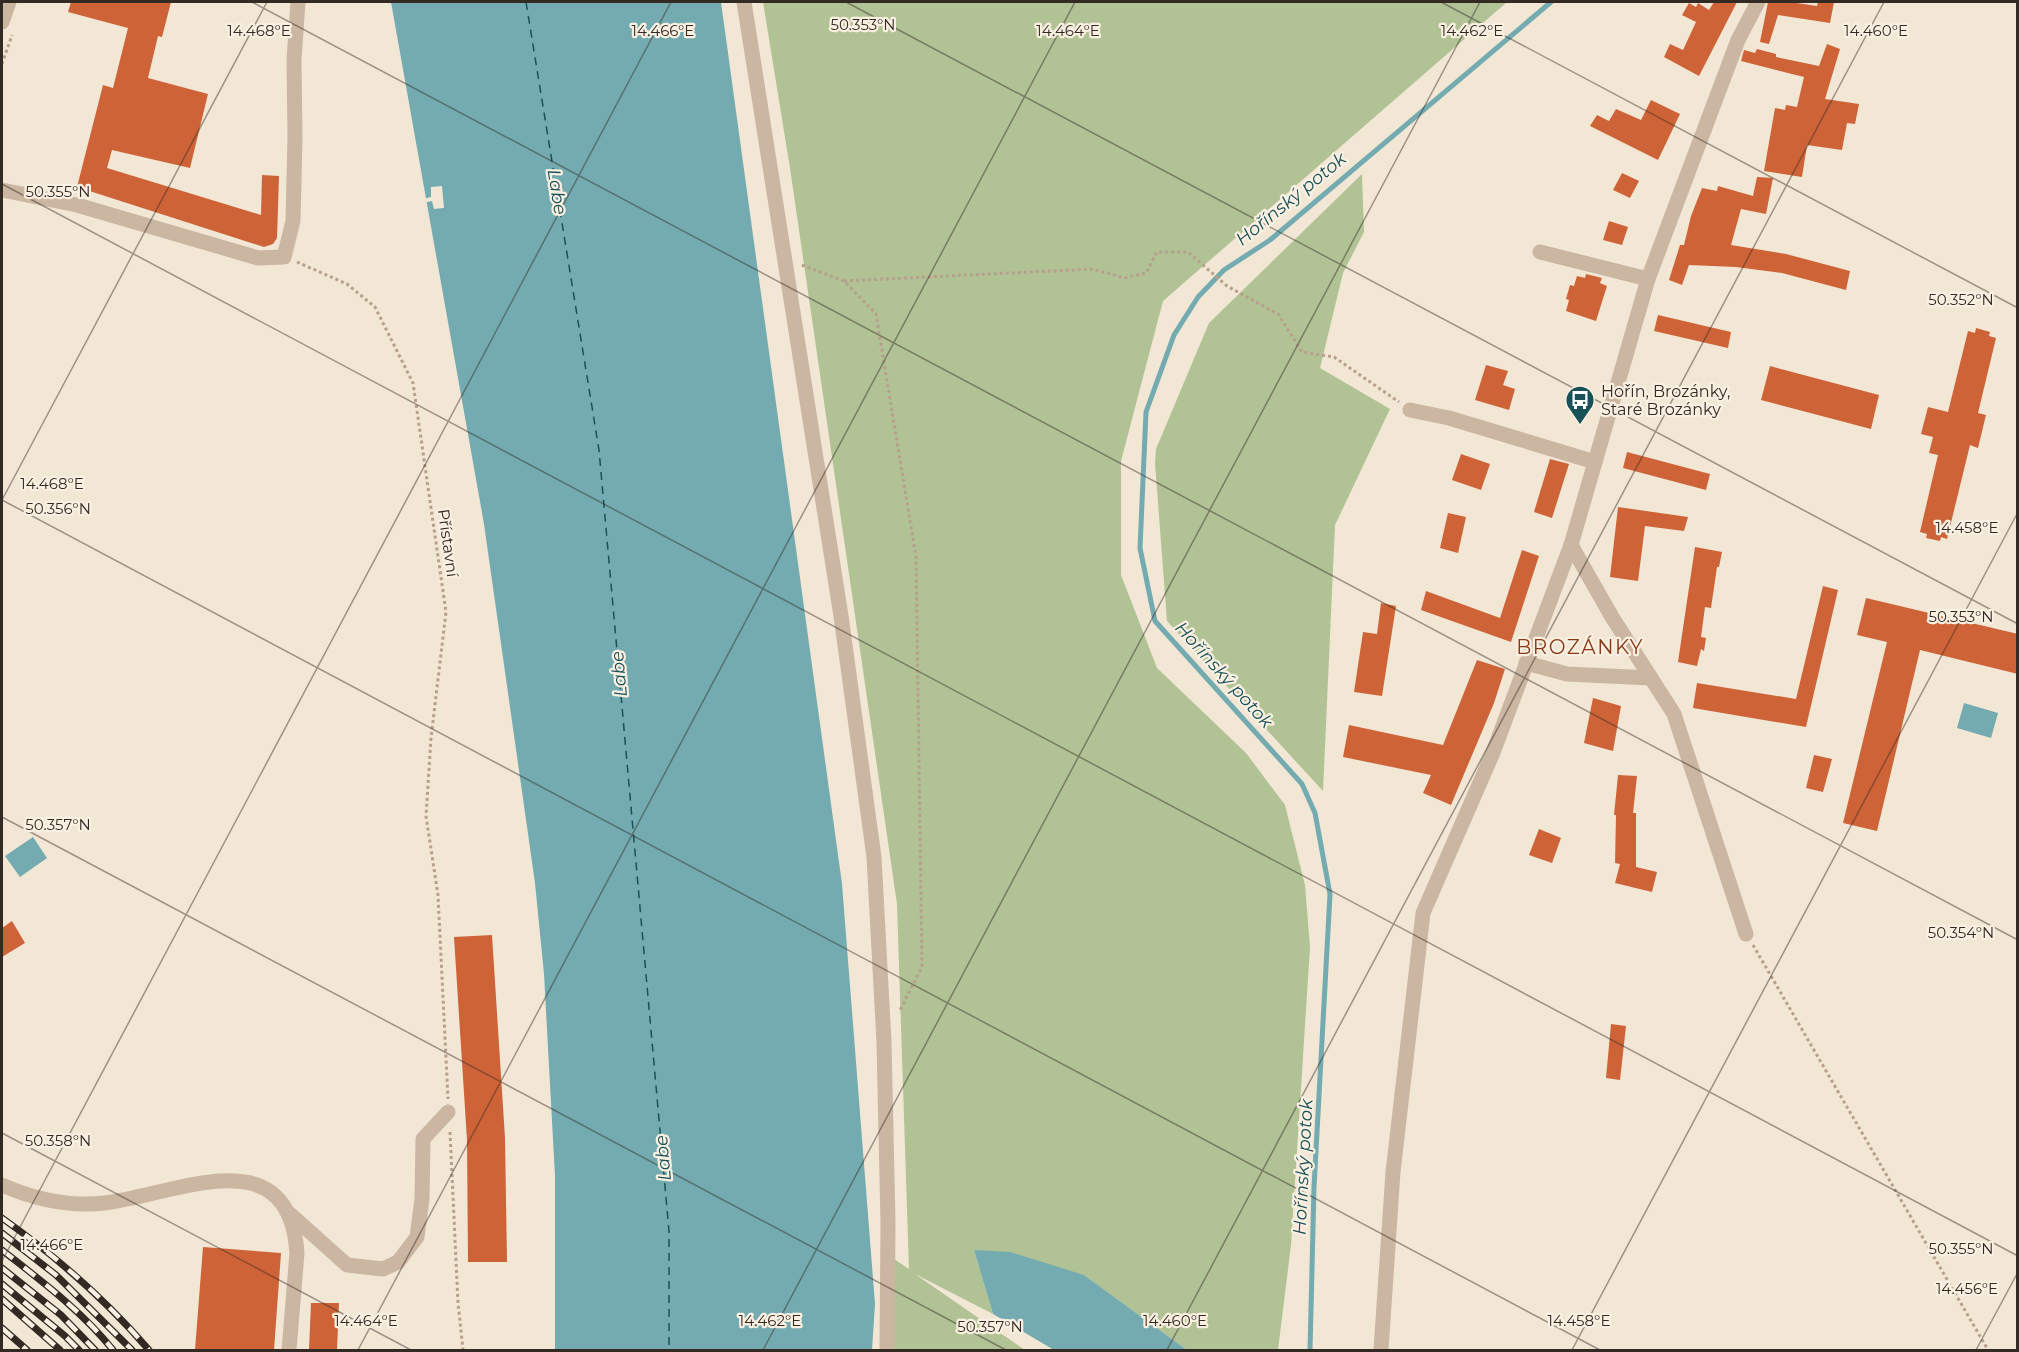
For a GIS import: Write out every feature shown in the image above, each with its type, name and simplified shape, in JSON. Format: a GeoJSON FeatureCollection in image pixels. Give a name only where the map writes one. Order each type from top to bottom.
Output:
{"type":"FeatureCollection","features":[{"type":"Feature","properties":{"kind":"street"},"geometry":{"type":"LineString","coordinates":[[2,22],[9,2]]}},
{"type":"Feature","properties":{"kind":"street"},"geometry":{"type":"LineString","coordinates":[[2,190],[77,205],[258,258],[284,256],[293,221],[294,60],[298,2]]}},
{"type":"Feature","properties":{"kind":"street"},"geometry":{"type":"LineString","coordinates":[[744,2],[783,258],[842,616],[874,857],[884,1054],[888,1223],[887,1350]]}},
{"type":"Feature","properties":{"kind":"street"},"geometry":{"type":"LineString","coordinates":[[1381,1350],[1393,1172],[1423,913],[1492,755],[1570,544],[1648,279],[1738,40],[1758,2]]}},
{"type":"Feature","properties":{"kind":"street"},"geometry":{"type":"LineString","coordinates":[[1540,252],[1648,279]]}},
{"type":"Feature","properties":{"kind":"street"},"geometry":{"type":"LineString","coordinates":[[1410,410],[1449,417],[1595,462]]}},
{"type":"Feature","properties":{"kind":"street"},"geometry":{"type":"LineString","coordinates":[[1570,544],[1611,617],[1674,714],[1746,933]]}},
{"type":"Feature","properties":{"kind":"street"},"geometry":{"type":"LineString","coordinates":[[1526,663],[1567,674],[1651,678]]}},
{"type":"Feature","properties":{"kind":"street"},"geometry":{"type":"LineString","coordinates":[[2,1185],[40,1198],[70,1203],[104,1203],[218,1180],[244,1180],[263,1186],[280,1201],[290,1214],[347,1265],[383,1269],[398,1262],[417,1237],[422,1199],[423,1139],[448,1112]]}},
{"type":"Feature","properties":{"kind":"street"},"geometry":{"type":"LineString","coordinates":[[289,1350],[297,1253],[290,1214]]}},
{"type":"Feature","properties":{"kind":"path"},"geometry":{"type":"LineString","coordinates":[[783,258],[844,281],[1093,269],[1124,278],[1146,273],[1157,252],[1188,252],[1225,285],[1278,314],[1302,351],[1335,357],[1410,410]]}},
{"type":"Feature","properties":{"kind":"path","name":"Přístavní"},"geometry":{"type":"LineString","coordinates":[[284,256],[347,284],[375,307],[413,383],[446,612],[431,738],[426,816],[438,895]]}},
{"type":"Feature","properties":{"kind":"path"},"geometry":{"type":"LineString","coordinates":[[844,281],[876,314],[916,557],[922,967],[898,1014]]}},
{"type":"Feature","properties":{"kind":"path"},"geometry":{"type":"LineString","coordinates":[[1746,933],[1988,1350]]}},
{"type":"Feature","properties":{"kind":"green space"},"geometry":{"type":"Polygon","coordinates":[[[763,2],[1507,2],[1163,301],[1121,461],[1121,575],[1157,668],[1246,753],[1285,805],[1305,885],[1310,947],[1291,1245],[1278,1350],[1187,1350],[1084,1275],[974,1250],[993,1314],[915,1274],[1025,1350],[887,1350],[894,1259],[909,1269],[897,904],[790,168],[763,2]]]}},
{"type":"Feature","properties":{"kind":"green space"},"geometry":{"type":"Polygon","coordinates":[[[1362,174],[1364,232],[1343,273],[1320,368],[1390,409],[1335,525],[1323,791],[1167,621],[1155,463],[1156,449],[1209,323],[1362,174]]]}},
{"type":"Feature","properties":{"kind":"water","name":"Labe"},"geometry":{"type":"Polygon","coordinates":[[[391,2],[721,2],[842,884],[875,1304],[872,1350],[555,1350],[555,1176],[544,974],[535,883],[484,524],[391,2]]]}},
{"type":"Feature","properties":{"kind":"water"},"geometry":{"type":"Polygon","coordinates":[[[1964,703],[1998,713],[1991,738],[1957,728],[1964,703]]]}},
{"type":"Feature","properties":{"kind":"water"},"geometry":{"type":"Polygon","coordinates":[[[33,837],[47,858],[20,877],[5,856],[33,837]]]}},
{"type":"Feature","properties":{"kind":"water"},"geometry":{"type":"Polygon","coordinates":[[[974,1250],[1010,1252],[1084,1275],[1187,1350],[1054,1350],[993,1314],[974,1250]]]}},
{"type":"Feature","properties":{"kind":"pier"},"geometry":{"type":"Polygon","coordinates":[[[442,186],[444,208],[434,209],[432,201],[423,203],[423,199],[431,197],[431,187],[442,186]]]}},
{"type":"Feature","properties":{"kind":"building"},"geometry":{"type":"Polygon","coordinates":[[[71,2],[171,2],[162,37],[158,36],[148,78],[208,94],[190,168],[112,150],[107,168],[261,215],[262,175],[279,176],[277,238],[273,244],[264,247],[77,187],[103,85],[113,88],[128,28],[68,12],[71,2]]]}},
{"type":"Feature","properties":{"kind":"building"},"geometry":{"type":"Polygon","coordinates":[[[1714,2],[1737,2],[1699,76],[1664,57],[1670,44],[1683,50],[1696,22],[1682,15],[1689,3],[1696,7],[1698,3],[1709,10],[1714,2]]]}},
{"type":"Feature","properties":{"kind":"building"},"geometry":{"type":"Polygon","coordinates":[[[1768,2],[1817,6],[1818,2],[1834,2],[1830,23],[1778,15],[1769,44],[1760,42],[1768,2]]]}},
{"type":"Feature","properties":{"kind":"building"},"geometry":{"type":"Polygon","coordinates":[[[1827,44],[1840,49],[1825,99],[1859,104],[1855,124],[1847,123],[1842,150],[1807,145],[1802,177],[1764,171],[1775,108],[1785,110],[1786,105],[1797,107],[1804,77],[1741,61],[1744,50],[1755,53],[1757,49],[1776,54],[1776,57],[1819,66],[1827,44]]]}},
{"type":"Feature","properties":{"kind":"building"},"geometry":{"type":"Polygon","coordinates":[[[1651,100],[1680,114],[1658,160],[1590,126],[1597,115],[1609,121],[1616,109],[1641,120],[1651,100]]]}},
{"type":"Feature","properties":{"kind":"building"},"geometry":{"type":"Polygon","coordinates":[[[1622,173],[1639,181],[1630,198],[1613,190],[1622,173]]]}},
{"type":"Feature","properties":{"kind":"building"},"geometry":{"type":"Polygon","coordinates":[[[1757,177],[1773,178],[1766,214],[1741,209],[1731,245],[1786,254],[1850,271],[1846,290],[1782,273],[1736,267],[1689,265],[1682,285],[1669,280],[1680,245],[1684,245],[1691,216],[1702,188],[1717,191],[1718,186],[1753,196],[1757,177]]]}},
{"type":"Feature","properties":{"kind":"building"},"geometry":{"type":"Polygon","coordinates":[[[1609,221],[1628,227],[1622,245],[1603,240],[1609,221]]]}},
{"type":"Feature","properties":{"kind":"building"},"geometry":{"type":"Polygon","coordinates":[[[1586,274],[1602,278],[1600,283],[1607,286],[1596,321],[1566,311],[1569,300],[1566,299],[1570,285],[1574,286],[1577,276],[1585,278],[1586,274]]]}},
{"type":"Feature","properties":{"kind":"building"},"geometry":{"type":"Polygon","coordinates":[[[1658,315],[1731,332],[1728,348],[1654,331],[1658,315]]]}},
{"type":"Feature","properties":{"kind":"building"},"geometry":{"type":"Polygon","coordinates":[[[1976,328],[1990,332],[1989,336],[1996,338],[1978,413],[1986,415],[1978,448],[1970,445],[1947,539],[1941,537],[1940,541],[1926,538],[1927,534],[1920,532],[1938,455],[1929,453],[1933,437],[1921,434],[1928,407],[1948,412],[1968,331],[1975,333],[1976,328]]]}},
{"type":"Feature","properties":{"kind":"building"},"geometry":{"type":"Polygon","coordinates":[[[1486,365],[1508,371],[1503,385],[1515,389],[1509,410],[1475,400],[1486,365]]]}},
{"type":"Feature","properties":{"kind":"building"},"geometry":{"type":"Polygon","coordinates":[[[1770,366],[1879,395],[1871,429],[1761,400],[1770,366]]]}},
{"type":"Feature","properties":{"kind":"building"},"geometry":{"type":"Polygon","coordinates":[[[1627,452],[1710,474],[1706,490],[1623,468],[1627,452]]]}},
{"type":"Feature","properties":{"kind":"building"},"geometry":{"type":"Polygon","coordinates":[[[1461,454],[1490,464],[1481,490],[1452,480],[1461,454]]]}},
{"type":"Feature","properties":{"kind":"building"},"geometry":{"type":"Polygon","coordinates":[[[1550,459],[1569,464],[1552,518],[1534,512],[1550,459]]]}},
{"type":"Feature","properties":{"kind":"building"},"geometry":{"type":"Polygon","coordinates":[[[1618,507],[1688,517],[1684,531],[1645,526],[1638,581],[1610,577],[1618,507]]]}},
{"type":"Feature","properties":{"kind":"building"},"geometry":{"type":"Polygon","coordinates":[[[1448,513],[1466,517],[1458,553],[1440,548],[1448,513]]]}},
{"type":"Feature","properties":{"kind":"building"},"geometry":{"type":"Polygon","coordinates":[[[1695,547],[1722,552],[1719,567],[1717,567],[1711,608],[1705,607],[1701,637],[1706,638],[1704,651],[1701,649],[1697,666],[1678,662],[1695,547]]]}},
{"type":"Feature","properties":{"kind":"building"},"geometry":{"type":"Polygon","coordinates":[[[1522,550],[1539,556],[1511,642],[1421,610],[1426,591],[1500,618],[1522,550]]]}},
{"type":"Feature","properties":{"kind":"building"},"geometry":{"type":"Polygon","coordinates":[[[1823,586],[1838,590],[1806,727],[1693,708],[1697,683],[1796,699],[1823,586]]]}},
{"type":"Feature","properties":{"kind":"building"},"geometry":{"type":"Polygon","coordinates":[[[1866,598],[2018,634],[2018,674],[1920,650],[1877,831],[1843,823],[1887,642],[1857,635],[1866,598]]]}},
{"type":"Feature","properties":{"kind":"building"},"geometry":{"type":"Polygon","coordinates":[[[1381,603],[1396,606],[1382,696],[1354,692],[1363,632],[1377,634],[1381,603]]]}},
{"type":"Feature","properties":{"kind":"building"},"geometry":{"type":"Polygon","coordinates":[[[1477,660],[1505,669],[1494,703],[1451,805],[1423,793],[1431,775],[1343,757],[1349,725],[1443,745],[1477,660]]]}},
{"type":"Feature","properties":{"kind":"building"},"geometry":{"type":"Polygon","coordinates":[[[1593,698],[1621,706],[1613,751],[1584,743],[1593,698]]]}},
{"type":"Feature","properties":{"kind":"building"},"geometry":{"type":"Polygon","coordinates":[[[1814,755],[1832,759],[1823,792],[1806,788],[1814,755]]]}},
{"type":"Feature","properties":{"kind":"building"},"geometry":{"type":"Polygon","coordinates":[[[1618,775],[1637,776],[1633,813],[1636,813],[1636,867],[1657,872],[1652,892],[1615,883],[1620,864],[1615,863],[1616,815],[1614,815],[1618,775]]]}},
{"type":"Feature","properties":{"kind":"building"},"geometry":{"type":"Polygon","coordinates":[[[1539,829],[1561,838],[1552,863],[1529,855],[1539,829]]]}},
{"type":"Feature","properties":{"kind":"building"},"geometry":{"type":"Polygon","coordinates":[[[12,921],[25,943],[2,957],[2,928],[12,921]]]}},
{"type":"Feature","properties":{"kind":"building"},"geometry":{"type":"Polygon","coordinates":[[[492,935],[505,1138],[507,1262],[468,1262],[467,1140],[454,937],[492,935]]]}},
{"type":"Feature","properties":{"kind":"building"},"geometry":{"type":"Polygon","coordinates":[[[1611,1024],[1626,1026],[1620,1080],[1606,1078],[1611,1024]]]}},
{"type":"Feature","properties":{"kind":"building"},"geometry":{"type":"Polygon","coordinates":[[[203,1247],[281,1253],[274,1350],[195,1350],[203,1247]]]}},
{"type":"Feature","properties":{"kind":"building"},"geometry":{"type":"Polygon","coordinates":[[[311,1303],[339,1303],[337,1350],[309,1350],[311,1303]]]}},
{"type":"Feature","properties":{"kind":"waterway","name":"Hořínský potok"},"geometry":{"type":"LineString","coordinates":[[1310,1350],[1314,1187],[1330,894],[1315,813],[1302,784],[1155,621],[1140,548],[1146,412],[1174,335],[1198,297],[1224,270],[1270,240],[1551,2]]}},
{"type":"Feature","properties":{"kind":"ferry route"},"geometry":{"type":"LineString","coordinates":[[526,2],[599,450],[669,1231],[669,1350]]}},
{"type":"Feature","properties":{"kind":"railway"},"geometry":{"type":"LineString","coordinates":[[2,1218],[80,1280],[149,1350]]}},
{"type":"Feature","properties":{"kind":"railway"},"geometry":{"type":"LineString","coordinates":[[2,1233],[56,1275],[132,1350]]}},
{"type":"Feature","properties":{"kind":"railway"},"geometry":{"type":"LineString","coordinates":[[2,1250],[74,1309],[113,1350]]}},
{"type":"Feature","properties":{"kind":"railway"},"geometry":{"type":"LineString","coordinates":[[2,1268],[61,1315],[95,1350]]}},
{"type":"Feature","properties":{"kind":"railway"},"geometry":{"type":"LineString","coordinates":[[2,1284],[79,1350]]}},
{"type":"Feature","properties":{"kind":"railway"},"geometry":{"type":"LineString","coordinates":[[2,1299],[60,1350]]}},
{"type":"Feature","properties":{"kind":"railway"},"geometry":{"type":"LineString","coordinates":[[2,1328],[27,1350]]}},
{"type":"Feature","properties":{"kind":"place","name":"Hořín, Brozánky, Staré Brozánky"},"geometry":{"type":"Point","coordinates":[1580,426]}},
{"type":"Feature","properties":{"kind":"district","name":"BROZÁNKY"},"geometry":{"type":"Point","coordinates":[1580,647]}}]}
